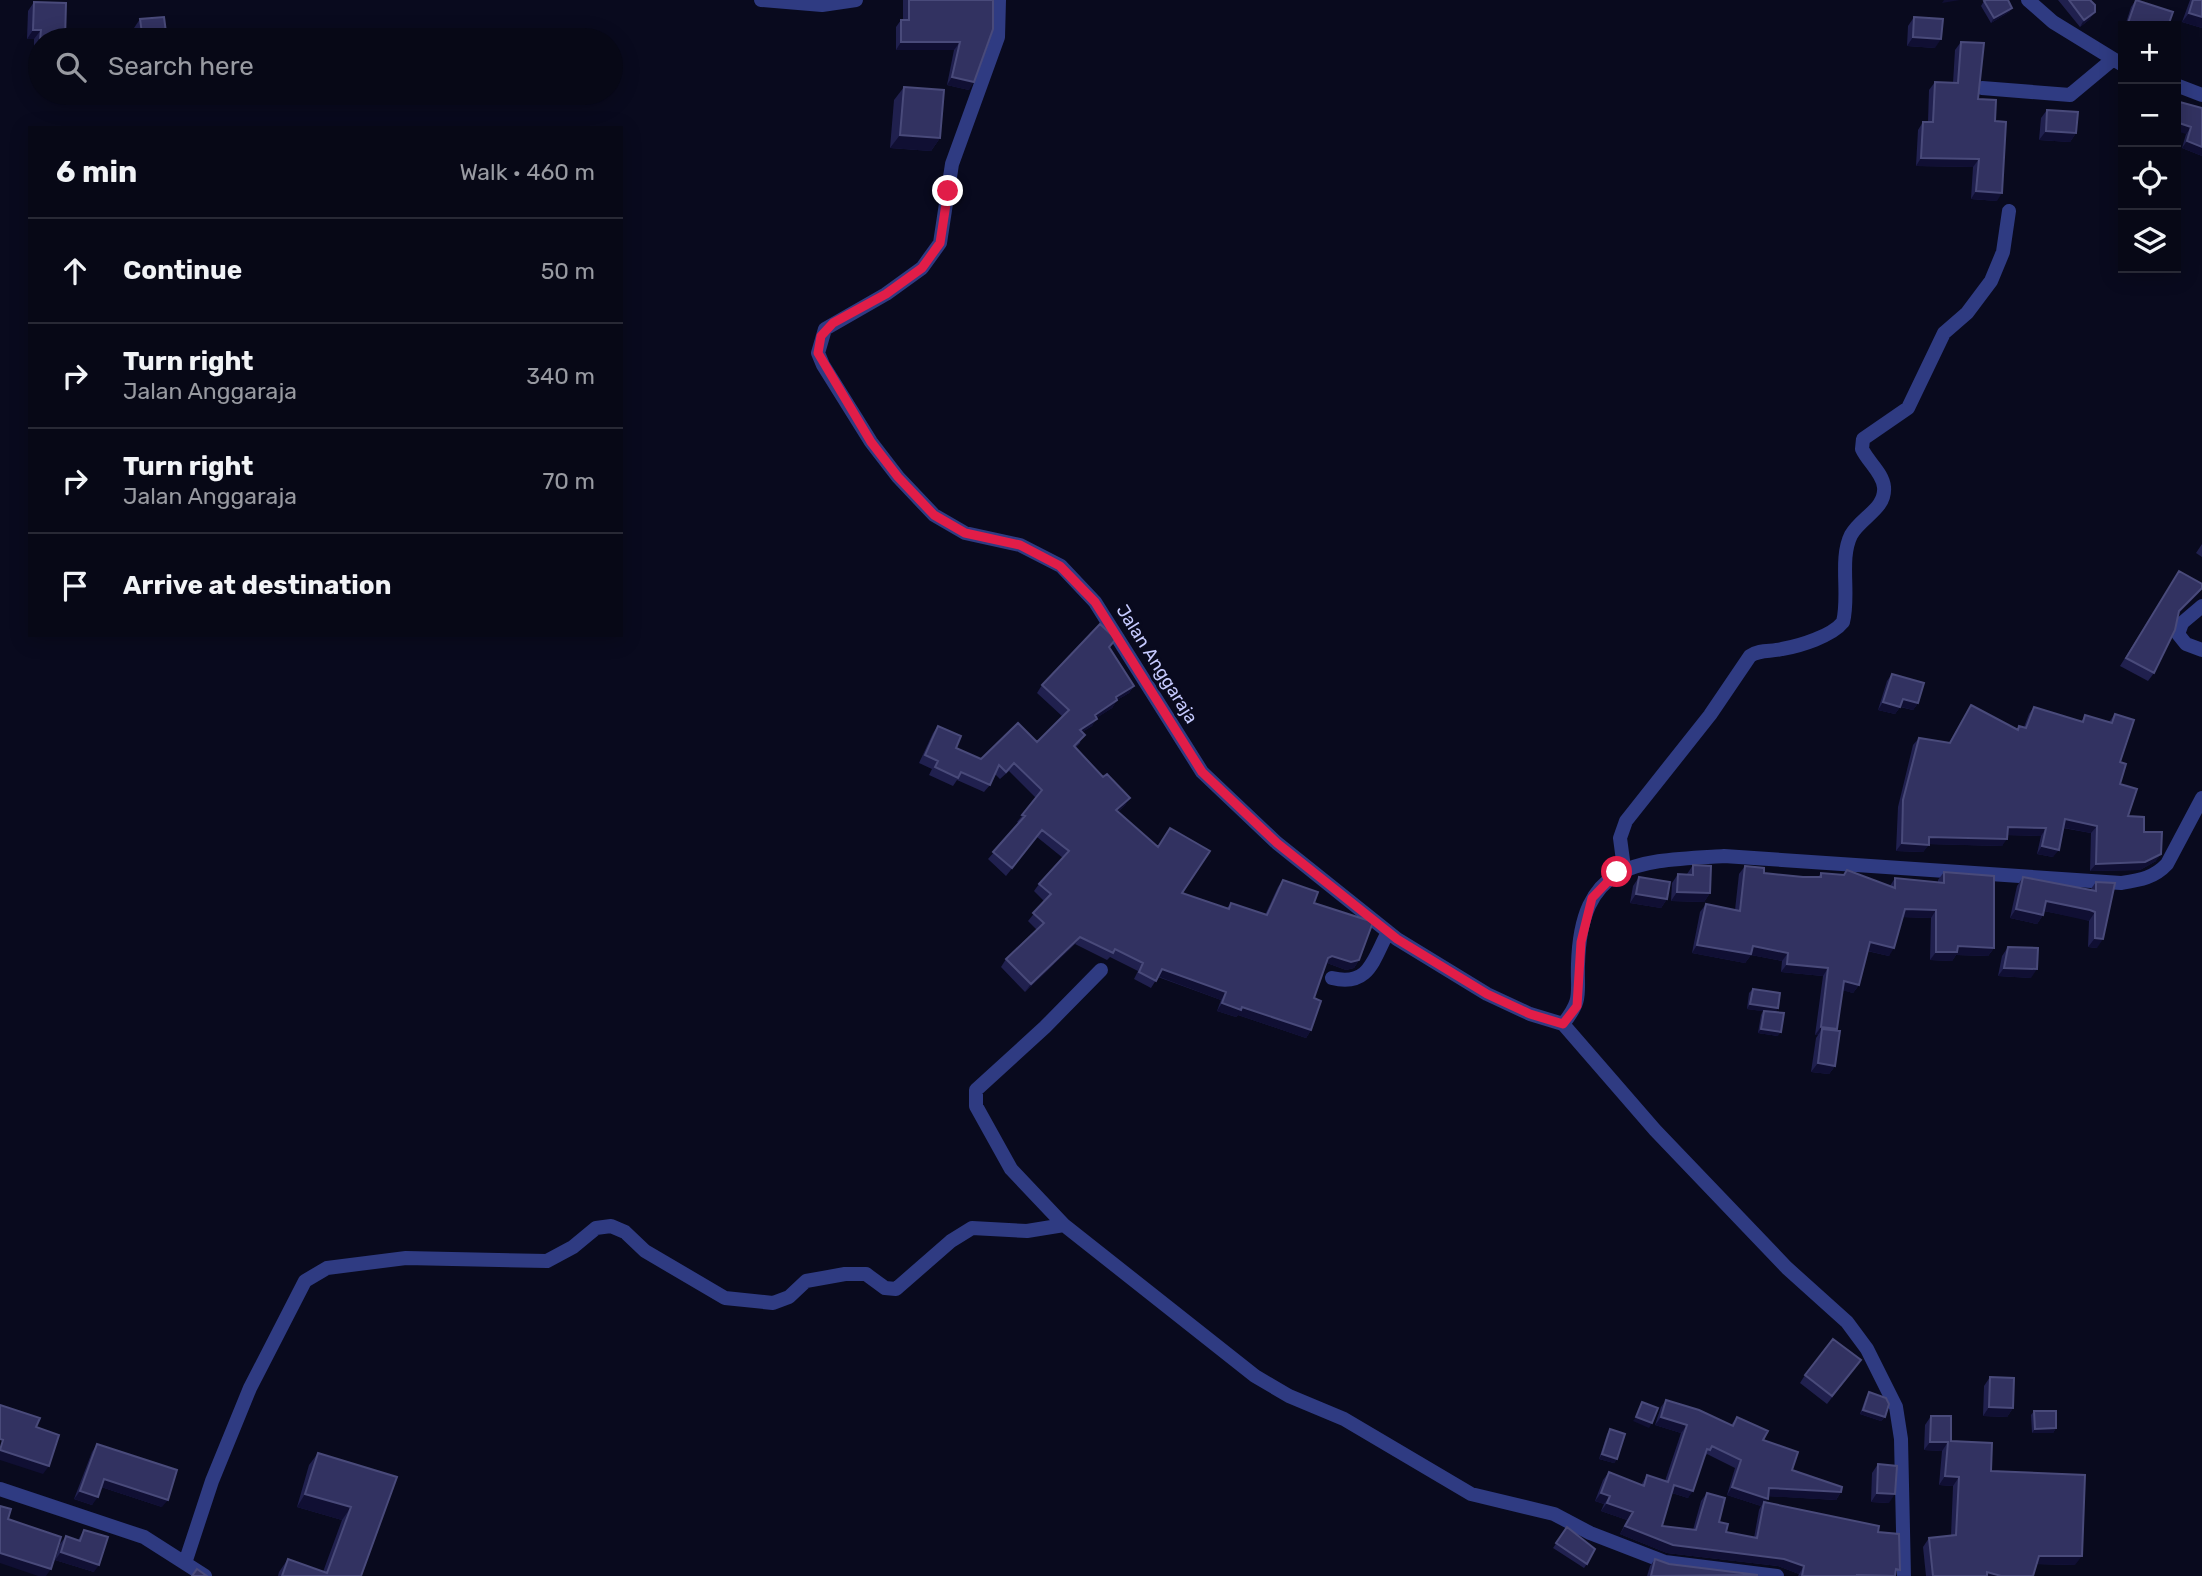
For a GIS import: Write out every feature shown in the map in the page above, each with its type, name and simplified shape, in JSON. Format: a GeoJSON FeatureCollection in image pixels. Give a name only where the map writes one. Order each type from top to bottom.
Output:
{"type":"FeatureCollection","features":[{"type":"Feature","properties":{"kind":"street"},"geometry":{"type":"LineString","coordinates":[[761,0],[822,5],[856,0]]}},
{"type":"Feature","properties":{"kind":"street","name":"Jalan Anggaraja"},"geometry":{"type":"LineString","coordinates":[[999,0],[998,37],[952,164],[940,243],[922,268],[886,294],[825,330],[818,353],[823,365],[871,442],[898,477],[934,515],[965,533],[1020,545],[1060,566],[1095,602],[1202,772],[1277,843],[1388,932],[1487,994],[1530,1014],[1563,1024]]}},
{"type":"Feature","properties":{"kind":"street"},"geometry":{"type":"LineString","coordinates":[[1982,89],[2070,95],[2118,62],[2053,22],[2028,0]]}},
{"type":"Feature","properties":{"kind":"street"},"geometry":{"type":"LineString","coordinates":[[2181,87],[2202,95]]}},
{"type":"Feature","properties":{"kind":"street"},"geometry":{"type":"LineString","coordinates":[[1624,869],[1620,838],[1626,821],[1710,715],[1751,656],[1758,652],[1786,648],[1835,629],[1843,622],[1850,540],[1858,525],[1878,506],[1884,495],[1884,481],[1862,450],[1863,439],[1908,408],[1944,333],[1964,317],[1991,281],[2003,252],[2010,211]]}},
{"type":"Feature","properties":{"kind":"street"},"geometry":{"type":"LineString","coordinates":[[2202,606],[2182,623],[2178,634],[2186,644],[2202,650]]}},
{"type":"Feature","properties":{"kind":"street"},"geometry":{"type":"LineString","coordinates":[[1904,1576],[1901,1439],[1896,1407],[1867,1349],[1847,1322],[1787,1268],[1655,1130],[1563,1024],[1577,1006],[1581,942],[1592,898],[1603,884],[1624,869],[1658,860],[1724,856],[2121,883],[2159,873],[2167,864],[2202,798]]}},
{"type":"Feature","properties":{"kind":"street"},"geometry":{"type":"LineString","coordinates":[[1332,978],[1354,981],[1364,976],[1388,932]]}},
{"type":"Feature","properties":{"kind":"street"},"geometry":{"type":"LineString","coordinates":[[1101,970],[1045,1027],[976,1090],[975,1100],[1011,1169],[1064,1225],[1255,1376],[1289,1396],[1344,1419],[1463,1490],[1554,1514],[1591,1533],[1665,1562],[1777,1576]]}},
{"type":"Feature","properties":{"kind":"street"},"geometry":{"type":"LineString","coordinates":[[185,1563],[212,1481],[250,1388],[305,1281],[327,1268],[406,1258],[547,1261],[573,1247],[596,1228],[611,1226],[625,1232],[645,1251],[725,1298],[773,1303],[789,1297],[806,1281],[845,1275],[866,1275],[885,1289],[896,1290],[951,1241],[972,1228],[1027,1231],[1064,1225]]}},
{"type":"Feature","properties":{"kind":"street"},"geometry":{"type":"LineString","coordinates":[[0,1489],[144,1537],[205,1576]]}},
{"type":"Feature","properties":{"kind":"building"},"geometry":{"type":"Polygon","coordinates":[[[909,0],[993,0],[993,29],[974,82],[952,77],[960,42],[901,42],[901,20],[909,20],[909,0]]]}},
{"type":"Feature","properties":{"kind":"building"},"geometry":{"type":"Polygon","coordinates":[[[2008,0],[2012,8],[1994,18],[1984,1],[2008,0]]]}},
{"type":"Feature","properties":{"kind":"building"},"geometry":{"type":"Polygon","coordinates":[[[2069,0],[2090,0],[2095,5],[2095,12],[2084,20],[2069,0]]]}},
{"type":"Feature","properties":{"kind":"building"},"geometry":{"type":"Polygon","coordinates":[[[2136,0],[2173,12],[2170,21],[2129,21],[2136,0]]]}},
{"type":"Feature","properties":{"kind":"building"},"geometry":{"type":"Polygon","coordinates":[[[2193,0],[2202,0],[2202,17],[2189,13],[2193,0]]]}},
{"type":"Feature","properties":{"kind":"building"},"geometry":{"type":"Polygon","coordinates":[[[34,2],[66,3],[65,28],[33,28],[34,2]]]}},
{"type":"Feature","properties":{"kind":"building"},"geometry":{"type":"Polygon","coordinates":[[[164,17],[165,28],[141,28],[140,19],[164,17]]]}},
{"type":"Feature","properties":{"kind":"building"},"geometry":{"type":"Polygon","coordinates":[[[1914,17],[1943,19],[1941,39],[1913,37],[1914,17]]]}},
{"type":"Feature","properties":{"kind":"building"},"geometry":{"type":"Polygon","coordinates":[[[1961,42],[1984,43],[1978,99],[1996,100],[1995,121],[2006,122],[2002,193],[1976,191],[1979,159],[1921,158],[1923,122],[1933,122],[1935,82],[1958,83],[1961,42]]]}},
{"type":"Feature","properties":{"kind":"building"},"geometry":{"type":"Polygon","coordinates":[[[904,87],[944,90],[940,138],[900,135],[904,87]]]}},
{"type":"Feature","properties":{"kind":"building"},"geometry":{"type":"Polygon","coordinates":[[[2181,102],[2202,108],[2202,147],[2187,141],[2191,127],[2181,124],[2181,102]]]}},
{"type":"Feature","properties":{"kind":"building"},"geometry":{"type":"Polygon","coordinates":[[[2047,110],[2078,112],[2076,133],[2046,131],[2047,110]]]}},
{"type":"Feature","properties":{"kind":"building"},"geometry":{"type":"Polygon","coordinates":[[[2179,571],[2202,584],[2202,588],[2179,611],[2175,630],[2154,673],[2126,658],[2179,571]]]}},
{"type":"Feature","properties":{"kind":"building"},"geometry":{"type":"Polygon","coordinates":[[[1100,624],[1116,639],[1109,647],[1134,686],[1116,697],[1117,700],[1095,715],[1097,719],[1080,730],[1085,735],[1074,746],[1103,777],[1107,774],[1130,798],[1116,810],[1158,847],[1170,828],[1210,851],[1182,893],[1229,909],[1231,903],[1267,915],[1283,880],[1318,892],[1314,903],[1373,922],[1359,960],[1351,962],[1332,956],[1328,958],[1314,998],[1321,1001],[1311,1030],[1222,1003],[1226,992],[1162,969],[1156,981],[1139,972],[1143,963],[1115,949],[1113,953],[1080,937],[1031,984],[1006,959],[1044,923],[1033,913],[1051,894],[1039,884],[1069,851],[1042,830],[1012,868],[993,852],[1025,816],[1022,815],[1042,790],[1014,763],[1006,772],[999,765],[990,785],[961,772],[958,778],[935,767],[938,761],[925,755],[938,726],[961,736],[956,748],[981,759],[1018,723],[1037,742],[1069,710],[1042,685],[1100,624]]]}},
{"type":"Feature","properties":{"kind":"building"},"geometry":{"type":"Polygon","coordinates":[[[1892,674],[1924,683],[1918,703],[1903,699],[1900,707],[1883,702],[1892,674]]]}},
{"type":"Feature","properties":{"kind":"building"},"geometry":{"type":"Polygon","coordinates":[[[1971,705],[2018,730],[2019,726],[2026,728],[2034,707],[2083,722],[2085,715],[2112,723],[2115,714],[2134,720],[2120,762],[2126,764],[2120,784],[2137,789],[2128,816],[2144,817],[2144,832],[2162,832],[2161,854],[2145,862],[2096,864],[2097,826],[2065,819],[2059,850],[2042,846],[2046,828],[2008,827],[2007,839],[1929,837],[1929,845],[1902,843],[1903,800],[1919,738],[1950,743],[1971,705]]]}},
{"type":"Feature","properties":{"kind":"building"},"geometry":{"type":"Polygon","coordinates":[[[1693,865],[1711,866],[1710,893],[1677,892],[1678,874],[1693,875],[1693,865]]]}},
{"type":"Feature","properties":{"kind":"building"},"geometry":{"type":"Polygon","coordinates":[[[1745,866],[1764,868],[1764,873],[1803,877],[1821,877],[1821,873],[1844,875],[1847,870],[1895,888],[1895,878],[1944,883],[1944,872],[1994,876],[1994,948],[1958,946],[1957,952],[1936,952],[1936,910],[1905,909],[1894,948],[1870,942],[1859,985],[1844,981],[1837,1029],[1821,1027],[1828,968],[1787,964],[1788,953],[1753,946],[1751,954],[1697,945],[1706,904],[1740,911],[1745,866]]]}},
{"type":"Feature","properties":{"kind":"building"},"geometry":{"type":"Polygon","coordinates":[[[1639,877],[1670,882],[1667,899],[1636,894],[1639,877]]]}},
{"type":"Feature","properties":{"kind":"building"},"geometry":{"type":"Polygon","coordinates":[[[2023,877],[2096,891],[2096,882],[2115,883],[2103,939],[2095,938],[2095,912],[2090,910],[2046,901],[2043,915],[2016,909],[2023,877]]]}},
{"type":"Feature","properties":{"kind":"building"},"geometry":{"type":"Polygon","coordinates":[[[2008,947],[2038,948],[2037,969],[2004,968],[2008,947]]]}},
{"type":"Feature","properties":{"kind":"building"},"geometry":{"type":"Polygon","coordinates":[[[1753,989],[1780,993],[1778,1008],[1750,1004],[1753,989]]]}},
{"type":"Feature","properties":{"kind":"building"},"geometry":{"type":"Polygon","coordinates":[[[1764,1011],[1784,1013],[1781,1032],[1761,1029],[1764,1011]]]}},
{"type":"Feature","properties":{"kind":"building"},"geometry":{"type":"Polygon","coordinates":[[[1822,1029],[1840,1031],[1835,1066],[1818,1063],[1822,1029]]]}},
{"type":"Feature","properties":{"kind":"building"},"geometry":{"type":"Polygon","coordinates":[[[1833,1339],[1861,1360],[1832,1396],[1805,1375],[1833,1339]]]}},
{"type":"Feature","properties":{"kind":"building"},"geometry":{"type":"Polygon","coordinates":[[[1990,1377],[2014,1378],[2013,1408],[1989,1407],[1990,1377]]]}},
{"type":"Feature","properties":{"kind":"building"},"geometry":{"type":"Polygon","coordinates":[[[1869,1392],[1886,1398],[1889,1404],[1885,1417],[1863,1410],[1869,1392]]]}},
{"type":"Feature","properties":{"kind":"building"},"geometry":{"type":"Polygon","coordinates":[[[1666,1400],[1699,1410],[1733,1426],[1737,1417],[1768,1431],[1763,1440],[1798,1452],[1792,1470],[1842,1487],[1841,1492],[1769,1488],[1768,1499],[1732,1487],[1741,1460],[1712,1446],[1710,1450],[1707,1449],[1693,1491],[1674,1485],[1662,1526],[1696,1530],[1707,1493],[1725,1498],[1719,1522],[1728,1524],[1726,1532],[1757,1538],[1764,1502],[1879,1526],[1878,1532],[1899,1534],[1900,1570],[1896,1569],[1895,1576],[1802,1576],[1804,1566],[1784,1559],[1673,1545],[1625,1526],[1633,1512],[1607,1503],[1610,1496],[1601,1493],[1609,1472],[1644,1486],[1647,1475],[1668,1482],[1687,1425],[1661,1417],[1666,1400]]]}},
{"type":"Feature","properties":{"kind":"building"},"geometry":{"type":"Polygon","coordinates":[[[1642,1402],[1658,1408],[1652,1423],[1636,1417],[1642,1402]]]}},
{"type":"Feature","properties":{"kind":"building"},"geometry":{"type":"Polygon","coordinates":[[[0,1405],[40,1418],[36,1427],[59,1435],[49,1466],[0,1450],[3,1440],[0,1439],[0,1405]]]}},
{"type":"Feature","properties":{"kind":"building"},"geometry":{"type":"Polygon","coordinates":[[[2034,1411],[2056,1411],[2056,1428],[2035,1429],[2034,1411]]]}},
{"type":"Feature","properties":{"kind":"building"},"geometry":{"type":"Polygon","coordinates":[[[1931,1416],[1951,1416],[1951,1441],[1992,1443],[1991,1471],[2085,1475],[2082,1556],[2039,1556],[2033,1576],[2001,1576],[1987,1572],[1987,1576],[1933,1576],[1929,1538],[1956,1535],[1959,1477],[1945,1476],[1948,1442],[1930,1442],[1931,1416]]]}},
{"type":"Feature","properties":{"kind":"building"},"geometry":{"type":"Polygon","coordinates":[[[1610,1429],[1625,1434],[1617,1459],[1602,1454],[1610,1429]]]}},
{"type":"Feature","properties":{"kind":"building"},"geometry":{"type":"Polygon","coordinates":[[[97,1444],[177,1470],[168,1500],[104,1479],[98,1497],[80,1491],[97,1444]]]}},
{"type":"Feature","properties":{"kind":"building"},"geometry":{"type":"Polygon","coordinates":[[[318,1453],[397,1477],[361,1576],[282,1576],[288,1559],[327,1573],[351,1507],[305,1494],[318,1453]]]}},
{"type":"Feature","properties":{"kind":"building"},"geometry":{"type":"Polygon","coordinates":[[[1878,1464],[1897,1466],[1895,1494],[1877,1493],[1878,1464]]]}},
{"type":"Feature","properties":{"kind":"building"},"geometry":{"type":"Polygon","coordinates":[[[0,1506],[11,1509],[8,1519],[61,1537],[51,1569],[0,1553],[0,1506]]]}},
{"type":"Feature","properties":{"kind":"building"},"geometry":{"type":"Polygon","coordinates":[[[1567,1527],[1595,1549],[1587,1564],[1556,1543],[1567,1527]]]}},
{"type":"Feature","properties":{"kind":"building"},"geometry":{"type":"Polygon","coordinates":[[[84,1530],[108,1537],[99,1565],[61,1552],[66,1536],[80,1541],[84,1530]]]}},
{"type":"Feature","properties":{"kind":"building"},"geometry":{"type":"Polygon","coordinates":[[[1655,1559],[1669,1564],[1758,1575],[1651,1576],[1655,1559]]]}},
{"type":"Feature","properties":{"kind":"building"},"geometry":{"type":"Polygon","coordinates":[[[197,1569],[207,1576],[192,1576],[197,1569]]]}},
{"type":"Feature","properties":{"kind":"route"},"geometry":{"type":"LineString","coordinates":[[948,191],[940,243],[932,256],[922,268],[886,294],[833,323],[821,336],[818,353],[871,442],[898,477],[934,515],[965,533],[1020,545],[1060,566],[1095,602],[1202,772],[1277,843],[1397,939],[1487,994],[1530,1014],[1563,1024],[1577,1006],[1580,994],[1578,963],[1584,921],[1592,898],[1617,872]]}}]}
